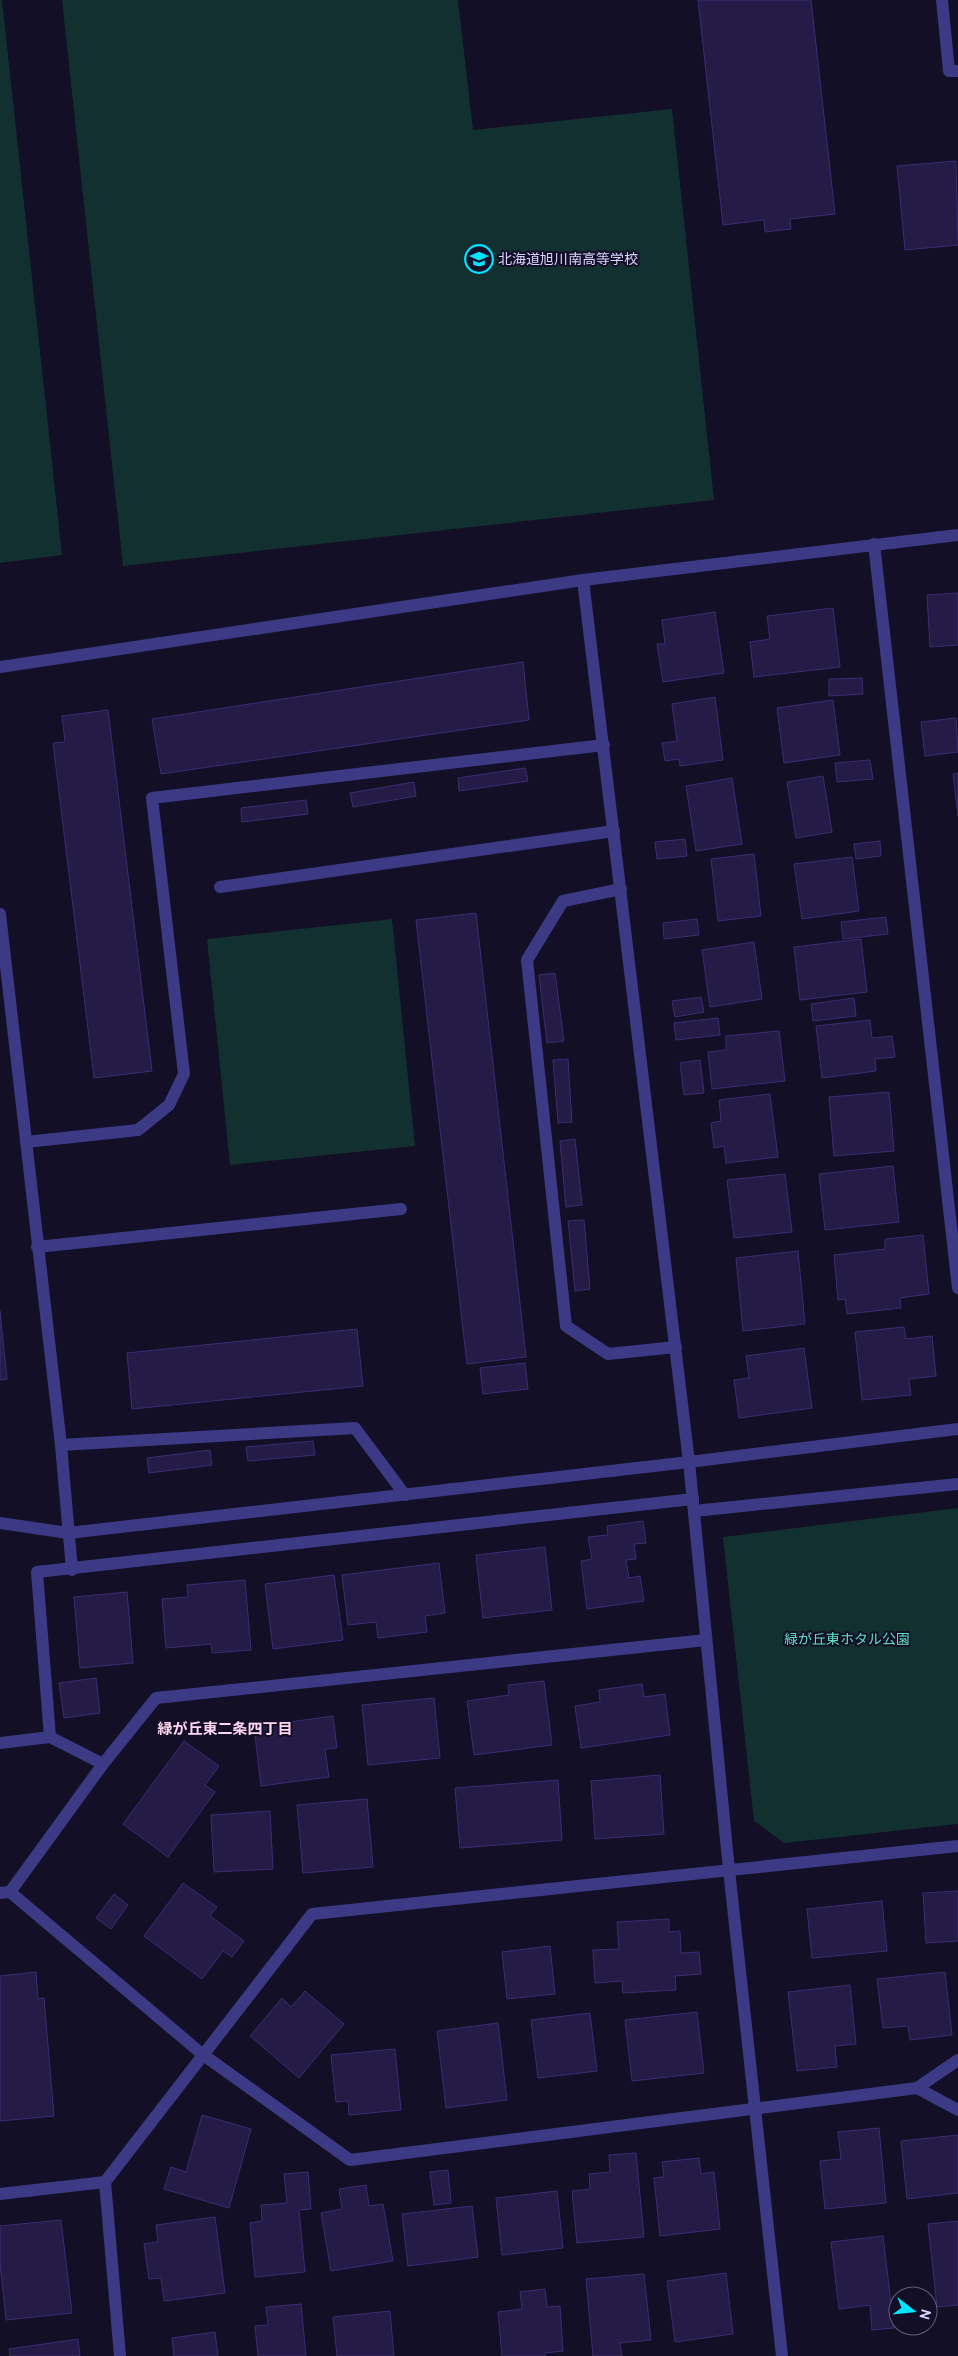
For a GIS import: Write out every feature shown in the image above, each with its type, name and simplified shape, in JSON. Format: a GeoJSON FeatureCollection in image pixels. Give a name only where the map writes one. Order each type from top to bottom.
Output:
{"type":"FeatureCollection","features":[{"type":"Feature","properties":{"kind":"street"},"geometry":{"type":"LineString","coordinates":[[942,0],[949,72],[958,71]]}},
{"type":"Feature","properties":{"kind":"street"},"geometry":{"type":"LineString","coordinates":[[0,668],[583,580],[958,535]]}},
{"type":"Feature","properties":{"kind":"street"},"geometry":{"type":"LineString","coordinates":[[874,544],[958,1288]]}},
{"type":"Feature","properties":{"kind":"street"},"geometry":{"type":"LineString","coordinates":[[583,580],[694,1505],[729,1870],[782,2356]]}},
{"type":"Feature","properties":{"kind":"street"},"geometry":{"type":"LineString","coordinates":[[26,1142],[138,1130],[170,1105],[184,1074],[152,798],[604,745]]}},
{"type":"Feature","properties":{"kind":"street"},"geometry":{"type":"LineString","coordinates":[[220,887],[614,831]]}},
{"type":"Feature","properties":{"kind":"street"},"geometry":{"type":"LineString","coordinates":[[621,890],[563,901],[527,960],[566,1326],[608,1354],[676,1347]]}},
{"type":"Feature","properties":{"kind":"street"},"geometry":{"type":"LineString","coordinates":[[0,914],[61,1445],[72,1570]]}},
{"type":"Feature","properties":{"kind":"street"},"geometry":{"type":"LineString","coordinates":[[37,1247],[401,1209]]}},
{"type":"Feature","properties":{"kind":"street"},"geometry":{"type":"LineString","coordinates":[[61,1445],[356,1428],[405,1495]]}},
{"type":"Feature","properties":{"kind":"street"},"geometry":{"type":"LineString","coordinates":[[0,1523],[68,1533],[689,1462],[958,1429]]}},
{"type":"Feature","properties":{"kind":"street"},"geometry":{"type":"LineString","coordinates":[[50,1737],[37,1572],[72,1570],[694,1505],[958,1484]]}},
{"type":"Feature","properties":{"kind":"street"},"geometry":{"type":"LineString","coordinates":[[706,1640],[156,1698],[5,1893],[202,2054],[350,2160],[917,2088],[958,2060]]}},
{"type":"Feature","properties":{"kind":"street"},"geometry":{"type":"LineString","coordinates":[[0,1743],[50,1737],[103,1764]]}},
{"type":"Feature","properties":{"kind":"street"},"geometry":{"type":"LineString","coordinates":[[120,2356],[105,2182],[312,1914],[958,1846]]}},
{"type":"Feature","properties":{"kind":"street"},"geometry":{"type":"LineString","coordinates":[[917,2088],[958,2110]]}},
{"type":"Feature","properties":{"kind":"street"},"geometry":{"type":"LineString","coordinates":[[0,2194],[105,2182]]}},
{"type":"Feature","properties":{"kind":"green space"},"geometry":{"type":"Polygon","coordinates":[[[0,0],[2,0],[62,555],[0,563],[0,0]]]}},
{"type":"Feature","properties":{"kind":"green space"},"geometry":{"type":"Polygon","coordinates":[[[62,0],[458,0],[473,130],[672,109],[714,500],[123,566],[62,0]]]}},
{"type":"Feature","properties":{"kind":"green space"},"geometry":{"type":"Polygon","coordinates":[[[392,919],[415,1146],[230,1165],[207,939],[392,919]]]}},
{"type":"Feature","properties":{"kind":"green space","name":"緑が丘東ホタル公園"},"geometry":{"type":"Polygon","coordinates":[[[958,1508],[958,1824],[784,1843],[754,1821],[723,1537],[958,1508]]]}},
{"type":"Feature","properties":{"kind":"building"},"geometry":{"type":"Polygon","coordinates":[[[698,0],[811,0],[835,214],[790,219],[791,229],[765,232],[764,220],[723,225],[698,0]]]}},
{"type":"Feature","properties":{"kind":"building"},"geometry":{"type":"Polygon","coordinates":[[[956,161],[958,245],[905,250],[897,166],[956,161]]]}},
{"type":"Feature","properties":{"kind":"building"},"geometry":{"type":"Polygon","coordinates":[[[958,593],[958,645],[930,647],[927,595],[958,593]]]}},
{"type":"Feature","properties":{"kind":"building"},"geometry":{"type":"Polygon","coordinates":[[[833,608],[840,667],[754,677],[750,642],[770,639],[767,616],[833,608]]]}},
{"type":"Feature","properties":{"kind":"building"},"geometry":{"type":"Polygon","coordinates":[[[715,612],[724,673],[663,682],[657,644],[665,644],[662,620],[715,612]]]}},
{"type":"Feature","properties":{"kind":"building"},"geometry":{"type":"Polygon","coordinates":[[[523,662],[529,720],[161,774],[152,719],[523,662]]]}},
{"type":"Feature","properties":{"kind":"building"},"geometry":{"type":"Polygon","coordinates":[[[862,678],[863,694],[829,696],[829,679],[862,678]]]}},
{"type":"Feature","properties":{"kind":"building"},"geometry":{"type":"Polygon","coordinates":[[[715,697],[723,760],[680,766],[679,759],[665,761],[662,743],[677,741],[672,704],[715,697]]]}},
{"type":"Feature","properties":{"kind":"building"},"geometry":{"type":"Polygon","coordinates":[[[833,700],[840,755],[784,763],[777,708],[833,700]]]}},
{"type":"Feature","properties":{"kind":"building"},"geometry":{"type":"Polygon","coordinates":[[[108,710],[152,1071],[94,1078],[53,743],[65,742],[62,716],[108,710]]]}},
{"type":"Feature","properties":{"kind":"building"},"geometry":{"type":"Polygon","coordinates":[[[956,718],[958,752],[925,756],[921,722],[956,718]]]}},
{"type":"Feature","properties":{"kind":"building"},"geometry":{"type":"Polygon","coordinates":[[[870,760],[873,779],[837,782],[835,763],[870,760]]]}},
{"type":"Feature","properties":{"kind":"building"},"geometry":{"type":"Polygon","coordinates":[[[525,768],[528,781],[459,791],[458,778],[525,768]]]}},
{"type":"Feature","properties":{"kind":"building"},"geometry":{"type":"Polygon","coordinates":[[[958,773],[958,816],[953,774],[958,773]]]}},
{"type":"Feature","properties":{"kind":"building"},"geometry":{"type":"Polygon","coordinates":[[[823,776],[832,832],[796,838],[787,782],[823,776]]]}},
{"type":"Feature","properties":{"kind":"building"},"geometry":{"type":"Polygon","coordinates":[[[732,778],[742,844],[696,851],[686,786],[732,778]]]}},
{"type":"Feature","properties":{"kind":"building"},"geometry":{"type":"Polygon","coordinates":[[[414,782],[416,796],[353,807],[350,793],[414,782]]]}},
{"type":"Feature","properties":{"kind":"building"},"geometry":{"type":"Polygon","coordinates":[[[306,800],[308,814],[242,822],[241,808],[306,800]]]}},
{"type":"Feature","properties":{"kind":"building"},"geometry":{"type":"Polygon","coordinates":[[[685,839],[687,856],[657,859],[655,842],[685,839]]]}},
{"type":"Feature","properties":{"kind":"building"},"geometry":{"type":"Polygon","coordinates":[[[880,841],[881,856],[856,859],[854,844],[880,841]]]}},
{"type":"Feature","properties":{"kind":"building"},"geometry":{"type":"Polygon","coordinates":[[[754,854],[761,916],[718,921],[711,859],[754,854]]]}},
{"type":"Feature","properties":{"kind":"building"},"geometry":{"type":"Polygon","coordinates":[[[852,857],[859,911],[802,919],[794,864],[852,857]]]}},
{"type":"Feature","properties":{"kind":"building"},"geometry":{"type":"Polygon","coordinates":[[[476,913],[526,1357],[467,1364],[416,920],[476,913]]]}},
{"type":"Feature","properties":{"kind":"building"},"geometry":{"type":"Polygon","coordinates":[[[886,917],[888,934],[843,939],[841,922],[886,917]]]}},
{"type":"Feature","properties":{"kind":"building"},"geometry":{"type":"Polygon","coordinates":[[[697,919],[699,935],[664,939],[663,923],[697,919]]]}},
{"type":"Feature","properties":{"kind":"building"},"geometry":{"type":"Polygon","coordinates":[[[861,939],[867,992],[800,1000],[794,947],[861,939]]]}},
{"type":"Feature","properties":{"kind":"building"},"geometry":{"type":"Polygon","coordinates":[[[754,942],[762,999],[710,1007],[702,950],[754,942]]]}},
{"type":"Feature","properties":{"kind":"building"},"geometry":{"type":"Polygon","coordinates":[[[555,973],[564,1041],[547,1043],[539,975],[555,973]]]}},
{"type":"Feature","properties":{"kind":"building"},"geometry":{"type":"Polygon","coordinates":[[[701,997],[704,1012],[675,1017],[672,1001],[701,997]]]}},
{"type":"Feature","properties":{"kind":"building"},"geometry":{"type":"Polygon","coordinates":[[[854,998],[856,1016],[813,1021],[811,1004],[854,998]]]}},
{"type":"Feature","properties":{"kind":"building"},"geometry":{"type":"Polygon","coordinates":[[[718,1018],[720,1035],[676,1040],[674,1023],[718,1018]]]}},
{"type":"Feature","properties":{"kind":"building"},"geometry":{"type":"Polygon","coordinates":[[[870,1020],[872,1038],[892,1036],[895,1057],[875,1059],[876,1071],[822,1078],[816,1026],[870,1020]]]}},
{"type":"Feature","properties":{"kind":"building"},"geometry":{"type":"Polygon","coordinates":[[[779,1031],[785,1081],[712,1089],[708,1052],[726,1050],[726,1036],[779,1031]]]}},
{"type":"Feature","properties":{"kind":"building"},"geometry":{"type":"Polygon","coordinates":[[[568,1059],[572,1122],[558,1123],[553,1060],[568,1059]]]}},
{"type":"Feature","properties":{"kind":"building"},"geometry":{"type":"Polygon","coordinates":[[[700,1060],[704,1093],[684,1095],[680,1063],[700,1060]]]}},
{"type":"Feature","properties":{"kind":"building"},"geometry":{"type":"Polygon","coordinates":[[[889,1092],[894,1151],[834,1156],[829,1097],[889,1092]]]}},
{"type":"Feature","properties":{"kind":"building"},"geometry":{"type":"Polygon","coordinates":[[[770,1094],[778,1157],[726,1163],[724,1146],[714,1148],[711,1123],[721,1121],[719,1100],[770,1094]]]}},
{"type":"Feature","properties":{"kind":"building"},"geometry":{"type":"Polygon","coordinates":[[[575,1139],[582,1205],[566,1207],[560,1141],[575,1139]]]}},
{"type":"Feature","properties":{"kind":"building"},"geometry":{"type":"Polygon","coordinates":[[[893,1166],[899,1222],[825,1230],[819,1174],[893,1166]]]}},
{"type":"Feature","properties":{"kind":"building"},"geometry":{"type":"Polygon","coordinates":[[[785,1174],[792,1232],[734,1238],[727,1180],[785,1174]]]}},
{"type":"Feature","properties":{"kind":"building"},"geometry":{"type":"Polygon","coordinates":[[[584,1220],[590,1289],[575,1291],[568,1221],[584,1220]]]}},
{"type":"Feature","properties":{"kind":"building"},"geometry":{"type":"Polygon","coordinates":[[[923,1235],[929,1294],[900,1298],[901,1308],[847,1314],[845,1299],[838,1300],[834,1255],[885,1249],[885,1239],[923,1235]]]}},
{"type":"Feature","properties":{"kind":"building"},"geometry":{"type":"Polygon","coordinates":[[[798,1251],[805,1324],[743,1331],[736,1258],[798,1251]]]}},
{"type":"Feature","properties":{"kind":"building"},"geometry":{"type":"Polygon","coordinates":[[[0,1311],[7,1379],[0,1380],[0,1311]]]}},
{"type":"Feature","properties":{"kind":"building"},"geometry":{"type":"Polygon","coordinates":[[[904,1327],[906,1339],[932,1336],[936,1376],[909,1379],[911,1395],[862,1400],[855,1332],[904,1327]]]}},
{"type":"Feature","properties":{"kind":"building"},"geometry":{"type":"Polygon","coordinates":[[[357,1329],[363,1386],[132,1409],[127,1353],[357,1329]]]}},
{"type":"Feature","properties":{"kind":"building"},"geometry":{"type":"Polygon","coordinates":[[[804,1348],[812,1408],[739,1418],[734,1380],[749,1378],[746,1356],[804,1348]]]}},
{"type":"Feature","properties":{"kind":"building"},"geometry":{"type":"Polygon","coordinates":[[[525,1363],[528,1389],[483,1394],[480,1368],[525,1363]]]}},
{"type":"Feature","properties":{"kind":"building"},"geometry":{"type":"Polygon","coordinates":[[[313,1441],[315,1455],[248,1461],[246,1447],[313,1441]]]}},
{"type":"Feature","properties":{"kind":"building"},"geometry":{"type":"Polygon","coordinates":[[[210,1450],[212,1465],[149,1473],[147,1458],[210,1450]]]}},
{"type":"Feature","properties":{"kind":"building"},"geometry":{"type":"Polygon","coordinates":[[[643,1521],[646,1543],[634,1544],[636,1559],[626,1560],[629,1578],[640,1576],[644,1601],[587,1609],[581,1561],[592,1559],[588,1537],[608,1535],[607,1526],[643,1521]]]}},
{"type":"Feature","properties":{"kind":"building"},"geometry":{"type":"Polygon","coordinates":[[[545,1547],[552,1610],[483,1618],[476,1555],[545,1547]]]}},
{"type":"Feature","properties":{"kind":"building"},"geometry":{"type":"Polygon","coordinates":[[[439,1563],[445,1613],[425,1616],[427,1632],[378,1638],[376,1622],[348,1625],[342,1575],[439,1563]]]}},
{"type":"Feature","properties":{"kind":"building"},"geometry":{"type":"Polygon","coordinates":[[[334,1575],[343,1640],[273,1649],[265,1584],[334,1575]]]}},
{"type":"Feature","properties":{"kind":"building"},"geometry":{"type":"Polygon","coordinates":[[[245,1580],[251,1650],[212,1653],[211,1644],[166,1648],[162,1599],[188,1597],[187,1585],[245,1580]]]}},
{"type":"Feature","properties":{"kind":"building"},"geometry":{"type":"Polygon","coordinates":[[[127,1592],[133,1663],[80,1668],[74,1597],[127,1592]]]}},
{"type":"Feature","properties":{"kind":"building"},"geometry":{"type":"Polygon","coordinates":[[[96,1678],[100,1713],[64,1718],[59,1683],[96,1678]]]}},
{"type":"Feature","properties":{"kind":"building"},"geometry":{"type":"Polygon","coordinates":[[[544,1681],[552,1745],[474,1755],[467,1701],[509,1695],[508,1685],[544,1681]]]}},
{"type":"Feature","properties":{"kind":"building"},"geometry":{"type":"Polygon","coordinates":[[[642,1684],[644,1697],[665,1694],[670,1735],[581,1748],[575,1706],[600,1702],[599,1690],[642,1684]]]}},
{"type":"Feature","properties":{"kind":"building"},"geometry":{"type":"Polygon","coordinates":[[[434,1698],[440,1758],[368,1765],[362,1705],[434,1698]]]}},
{"type":"Feature","properties":{"kind":"building"},"geometry":{"type":"Polygon","coordinates":[[[333,1716],[337,1748],[325,1749],[329,1777],[261,1786],[254,1727],[333,1716]]]}},
{"type":"Feature","properties":{"kind":"building"},"geometry":{"type":"Polygon","coordinates":[[[184,1741],[219,1766],[205,1785],[215,1792],[168,1857],[123,1824],[184,1741]]]}},
{"type":"Feature","properties":{"kind":"building"},"geometry":{"type":"Polygon","coordinates":[[[660,1775],[664,1834],[595,1839],[591,1781],[660,1775]]]}},
{"type":"Feature","properties":{"kind":"building"},"geometry":{"type":"Polygon","coordinates":[[[558,1780],[562,1840],[460,1848],[455,1788],[558,1780]]]}},
{"type":"Feature","properties":{"kind":"building"},"geometry":{"type":"Polygon","coordinates":[[[367,1799],[373,1867],[303,1873],[297,1805],[367,1799]]]}},
{"type":"Feature","properties":{"kind":"building"},"geometry":{"type":"Polygon","coordinates":[[[270,1811],[273,1869],[214,1872],[211,1815],[270,1811]]]}},
{"type":"Feature","properties":{"kind":"building"},"geometry":{"type":"Polygon","coordinates":[[[183,1883],[217,1907],[210,1916],[244,1941],[232,1957],[223,1951],[202,1979],[144,1936],[183,1883]]]}},
{"type":"Feature","properties":{"kind":"building"},"geometry":{"type":"Polygon","coordinates":[[[958,1891],[958,1941],[926,1943],[923,1893],[958,1891]]]}},
{"type":"Feature","properties":{"kind":"building"},"geometry":{"type":"Polygon","coordinates":[[[114,1894],[128,1905],[111,1929],[96,1918],[114,1894]]]}},
{"type":"Feature","properties":{"kind":"building"},"geometry":{"type":"Polygon","coordinates":[[[882,1901],[887,1951],[812,1958],[807,1909],[882,1901]]]}},
{"type":"Feature","properties":{"kind":"building"},"geometry":{"type":"Polygon","coordinates":[[[669,1919],[669,1932],[680,1931],[681,1953],[699,1952],[701,1974],[675,1976],[676,1990],[623,1993],[622,1981],[595,1983],[593,1950],[619,1949],[617,1922],[669,1919]]]}},
{"type":"Feature","properties":{"kind":"building"},"geometry":{"type":"Polygon","coordinates":[[[550,1946],[555,1994],[507,1999],[502,1952],[550,1946]]]}},
{"type":"Feature","properties":{"kind":"building"},"geometry":{"type":"Polygon","coordinates":[[[36,1972],[38,1999],[44,1998],[54,2116],[0,2121],[0,1976],[36,1972]]]}},
{"type":"Feature","properties":{"kind":"building"},"geometry":{"type":"Polygon","coordinates":[[[945,1972],[952,2035],[910,2040],[908,2026],[883,2028],[877,1979],[945,1972]]]}},
{"type":"Feature","properties":{"kind":"building"},"geometry":{"type":"Polygon","coordinates":[[[850,1985],[856,2044],[835,2046],[837,2067],[797,2071],[788,1992],[850,1985]]]}},
{"type":"Feature","properties":{"kind":"building"},"geometry":{"type":"Polygon","coordinates":[[[305,1991],[344,2024],[299,2078],[250,2036],[282,1998],[291,2007],[305,1991]]]}},
{"type":"Feature","properties":{"kind":"building"},"geometry":{"type":"Polygon","coordinates":[[[697,2012],[704,2073],[632,2081],[625,2020],[697,2012]]]}},
{"type":"Feature","properties":{"kind":"building"},"geometry":{"type":"Polygon","coordinates":[[[590,2013],[597,2071],[538,2078],[531,2020],[590,2013]]]}},
{"type":"Feature","properties":{"kind":"building"},"geometry":{"type":"Polygon","coordinates":[[[498,2023],[507,2100],[446,2108],[437,2031],[498,2023]]]}},
{"type":"Feature","properties":{"kind":"building"},"geometry":{"type":"Polygon","coordinates":[[[395,2049],[401,2110],[349,2115],[348,2101],[336,2102],[331,2055],[395,2049]]]}},
{"type":"Feature","properties":{"kind":"building"},"geometry":{"type":"Polygon","coordinates":[[[202,2115],[251,2129],[229,2208],[164,2189],[171,2167],[186,2172],[202,2115]]]}},
{"type":"Feature","properties":{"kind":"building"},"geometry":{"type":"Polygon","coordinates":[[[879,2128],[886,2203],[825,2209],[820,2161],[841,2159],[838,2132],[879,2128]]]}},
{"type":"Feature","properties":{"kind":"building"},"geometry":{"type":"Polygon","coordinates":[[[958,2135],[958,2193],[907,2199],[901,2141],[958,2135]]]}},
{"type":"Feature","properties":{"kind":"building"},"geometry":{"type":"Polygon","coordinates":[[[636,2153],[644,2237],[577,2243],[572,2191],[590,2189],[589,2174],[610,2172],[609,2155],[636,2153]]]}},
{"type":"Feature","properties":{"kind":"building"},"geometry":{"type":"Polygon","coordinates":[[[699,2158],[701,2174],[714,2172],[720,2229],[660,2236],[654,2178],[664,2177],[662,2162],[699,2158]]]}},
{"type":"Feature","properties":{"kind":"building"},"geometry":{"type":"Polygon","coordinates":[[[448,2170],[451,2203],[434,2205],[430,2172],[448,2170]]]}},
{"type":"Feature","properties":{"kind":"building"},"geometry":{"type":"Polygon","coordinates":[[[308,2172],[311,2209],[299,2210],[305,2272],[255,2277],[250,2223],[262,2221],[261,2205],[287,2203],[284,2174],[308,2172]]]}},
{"type":"Feature","properties":{"kind":"building"},"geometry":{"type":"Polygon","coordinates":[[[366,2185],[369,2206],[383,2204],[393,2261],[331,2271],[321,2213],[342,2209],[339,2189],[366,2185]]]}},
{"type":"Feature","properties":{"kind":"building"},"geometry":{"type":"Polygon","coordinates":[[[557,2191],[563,2248],[502,2255],[496,2198],[557,2191]]]}},
{"type":"Feature","properties":{"kind":"building"},"geometry":{"type":"Polygon","coordinates":[[[472,2206],[478,2257],[408,2266],[402,2214],[472,2206]]]}},
{"type":"Feature","properties":{"kind":"building"},"geometry":{"type":"Polygon","coordinates":[[[215,2217],[225,2293],[164,2301],[161,2278],[149,2279],[144,2244],[158,2242],[156,2225],[215,2217]]]}},
{"type":"Feature","properties":{"kind":"building"},"geometry":{"type":"Polygon","coordinates":[[[61,2220],[72,2313],[6,2320],[0,2263],[0,2226],[61,2220]]]}},
{"type":"Feature","properties":{"kind":"building"},"geometry":{"type":"Polygon","coordinates":[[[958,2221],[958,2305],[938,2307],[938,2286],[935,2286],[928,2224],[958,2221]]]}},
{"type":"Feature","properties":{"kind":"building"},"geometry":{"type":"Polygon","coordinates":[[[883,2236],[889,2286],[888,2329],[872,2330],[870,2305],[839,2309],[831,2242],[883,2236]]]}},
{"type":"Feature","properties":{"kind":"building"},"geometry":{"type":"Polygon","coordinates":[[[726,2273],[733,2334],[675,2342],[667,2281],[726,2273]]]}},
{"type":"Feature","properties":{"kind":"building"},"geometry":{"type":"Polygon","coordinates":[[[644,2274],[651,2340],[620,2343],[622,2356],[593,2356],[586,2279],[644,2274]]]}},
{"type":"Feature","properties":{"kind":"building"},"geometry":{"type":"Polygon","coordinates":[[[545,2289],[547,2307],[560,2306],[563,2351],[545,2353],[545,2356],[502,2356],[498,2312],[522,2309],[520,2292],[545,2289]]]}},
{"type":"Feature","properties":{"kind":"building"},"geometry":{"type":"Polygon","coordinates":[[[301,2304],[306,2356],[258,2356],[255,2326],[268,2325],[266,2307],[301,2304]]]}},
{"type":"Feature","properties":{"kind":"building"},"geometry":{"type":"Polygon","coordinates":[[[390,2311],[394,2356],[337,2356],[333,2317],[390,2311]]]}},
{"type":"Feature","properties":{"kind":"building"},"geometry":{"type":"Polygon","coordinates":[[[215,2332],[218,2356],[174,2356],[172,2338],[215,2332]]]}},
{"type":"Feature","properties":{"kind":"building"},"geometry":{"type":"Polygon","coordinates":[[[78,2339],[80,2356],[10,2356],[9,2349],[78,2339]]]}},
{"type":"Feature","properties":{"kind":"place","name":"北海道旭川南高等学校"},"geometry":{"type":"Point","coordinates":[479,259]}},
{"type":"Feature","properties":{"kind":"district","name":"緑が丘東二条四丁目"},"geometry":{"type":"Point","coordinates":[225,1729]}}]}
